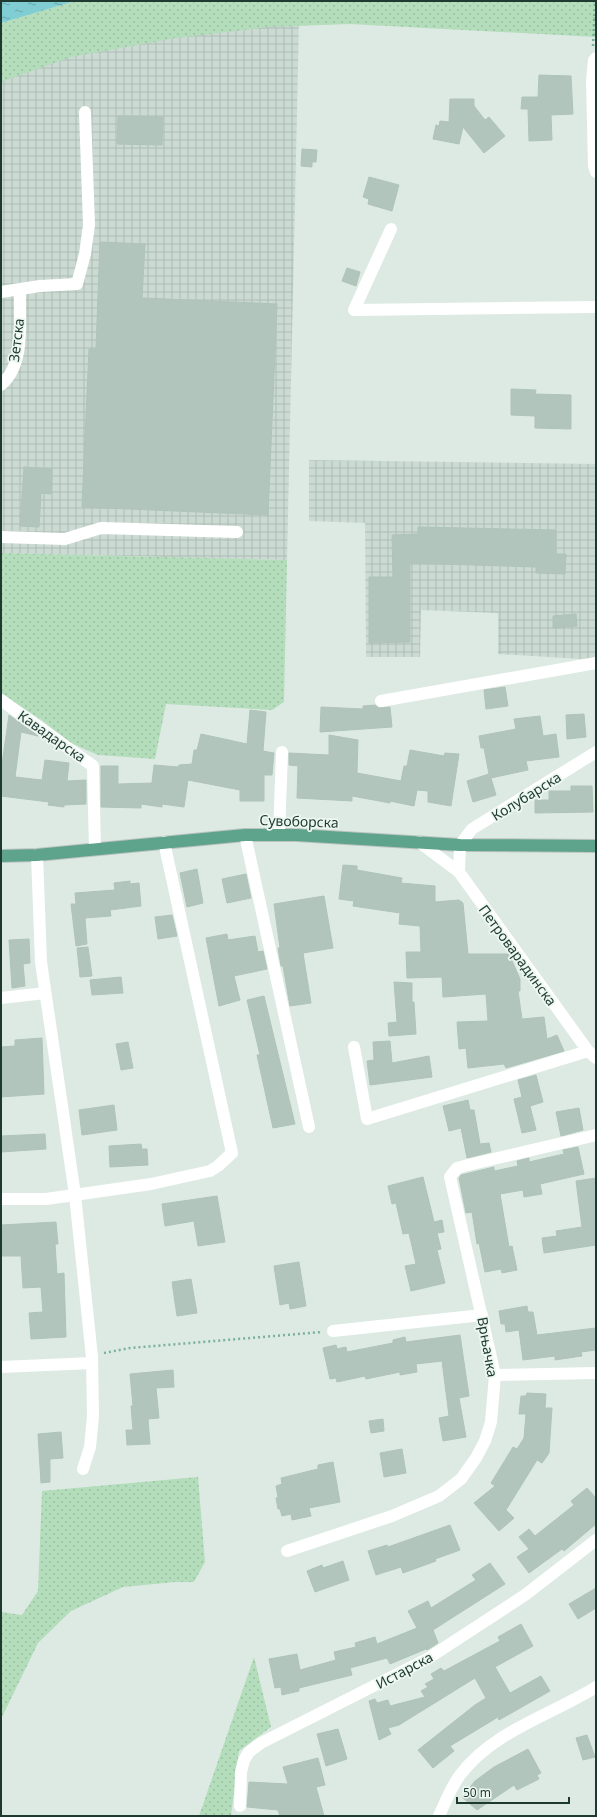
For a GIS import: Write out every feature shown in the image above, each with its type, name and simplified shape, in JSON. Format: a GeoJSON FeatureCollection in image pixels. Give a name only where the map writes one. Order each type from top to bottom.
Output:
{"type":"FeatureCollection","features":[{"type":"Feature","properties":{"kind":"main road","name":"Сувоборска"},"geometry":{"type":"LineString","coordinates":[[1,856],[245,835],[279,835],[460,845],[596,846]]}},
{"type":"Feature","properties":{"kind":"street"},"geometry":{"type":"LineString","coordinates":[[596,58],[594,60],[592,81],[596,172]]}},
{"type":"Feature","properties":{"kind":"street"},"geometry":{"type":"LineString","coordinates":[[1,292],[40,286],[77,284],[85,254],[89,225],[85,112]]}},
{"type":"Feature","properties":{"kind":"street"},"geometry":{"type":"LineString","coordinates":[[391,229],[354,310],[596,307]]}},
{"type":"Feature","properties":{"kind":"street","name":"Зетска"},"geometry":{"type":"LineString","coordinates":[[1,386],[6,381],[16,361],[20,290]]}},
{"type":"Feature","properties":{"kind":"street"},"geometry":{"type":"LineString","coordinates":[[1,537],[65,539],[101,528],[238,532]]}},
{"type":"Feature","properties":{"kind":"street"},"geometry":{"type":"LineString","coordinates":[[381,701],[596,663]]}},
{"type":"Feature","properties":{"kind":"street","name":"Кавадарска"},"geometry":{"type":"LineString","coordinates":[[1,700],[94,766],[95,848]]}},
{"type":"Feature","properties":{"kind":"street"},"geometry":{"type":"LineString","coordinates":[[279,835],[282,752]]}},
{"type":"Feature","properties":{"kind":"street","name":"Колубарска"},"geometry":{"type":"LineString","coordinates":[[460,845],[472,829],[596,752]]}},
{"type":"Feature","properties":{"kind":"street"},"geometry":{"type":"LineString","coordinates":[[245,835],[309,1127]]}},
{"type":"Feature","properties":{"kind":"street"},"geometry":{"type":"LineString","coordinates":[[1,1199],[46,1199],[151,1184],[210,1171],[232,1153],[164,842]]}},
{"type":"Feature","properties":{"kind":"street","name":"Петроварадинска"},"geometry":{"type":"LineString","coordinates":[[419,842],[459,872],[592,1055]]}},
{"type":"Feature","properties":{"kind":"street"},"geometry":{"type":"LineString","coordinates":[[459,872],[460,845]]}},
{"type":"Feature","properties":{"kind":"street"},"geometry":{"type":"LineString","coordinates":[[37,854],[41,962],[75,1195],[92,1360],[94,1416],[90,1447],[83,1469]]}},
{"type":"Feature","properties":{"kind":"street"},"geometry":{"type":"LineString","coordinates":[[1,998],[45,993]]}},
{"type":"Feature","properties":{"kind":"street"},"geometry":{"type":"LineString","coordinates":[[354,1047],[367,1119],[592,1055]]}},
{"type":"Feature","properties":{"kind":"street","name":"Врњачка"},"geometry":{"type":"LineString","coordinates":[[287,1551],[417,1506],[439,1496],[461,1479],[476,1458],[485,1441],[491,1422],[495,1375],[450,1183],[450,1177],[457,1168],[468,1164],[596,1135]]}},
{"type":"Feature","properties":{"kind":"street"},"geometry":{"type":"LineString","coordinates":[[334,1330],[482,1315]]}},
{"type":"Feature","properties":{"kind":"street"},"geometry":{"type":"LineString","coordinates":[[1,1367],[92,1360]]}},
{"type":"Feature","properties":{"kind":"street"},"geometry":{"type":"LineString","coordinates":[[495,1375],[596,1373]]}},
{"type":"Feature","properties":{"kind":"street","name":"Истарска"},"geometry":{"type":"LineString","coordinates":[[240,1806],[241,1772],[244,1760],[249,1752],[261,1744],[427,1659],[525,1595],[596,1540]]}},
{"type":"Feature","properties":{"kind":"street"},"geometry":{"type":"LineString","coordinates":[[439,1816],[460,1775],[476,1757],[500,1738],[596,1687]]}},
{"type":"Feature","properties":{"kind":"path"},"geometry":{"type":"LineString","coordinates":[[592,37],[595,1]]}},
{"type":"Feature","properties":{"kind":"path"},"geometry":{"type":"LineString","coordinates":[[92,1360],[110,1351],[130,1348],[292,1336],[334,1330]]}},
{"type":"Feature","properties":{"kind":"shaded area"},"geometry":{"type":"Polygon","coordinates":[[[299,21],[287,560],[1,553],[1,76],[71,51],[299,21]]]}},
{"type":"Feature","properties":{"kind":"shaded area"},"geometry":{"type":"Polygon","coordinates":[[[309,460],[596,464],[596,660],[498,654],[498,613],[421,610],[420,657],[366,657],[365,523],[309,521],[309,460]]]}},
{"type":"Feature","properties":{"kind":"green space"},"geometry":{"type":"Polygon","coordinates":[[[75,1],[596,1],[596,37],[350,24],[268,27],[176,38],[71,57],[1,82],[1,23],[75,1]]]}},
{"type":"Feature","properties":{"kind":"green space"},"geometry":{"type":"Polygon","coordinates":[[[1,553],[287,560],[284,702],[272,710],[166,704],[155,759],[98,755],[71,743],[40,719],[1,694],[1,553]]]}},
{"type":"Feature","properties":{"kind":"green space"},"geometry":{"type":"Polygon","coordinates":[[[198,1477],[205,1562],[194,1582],[175,1582],[123,1587],[71,1611],[38,1643],[1,1719],[1,1612],[22,1615],[38,1591],[42,1491],[198,1477]]]}},
{"type":"Feature","properties":{"kind":"green space"},"geometry":{"type":"Polygon","coordinates":[[[254,1657],[271,1727],[239,1751],[231,1816],[199,1816],[254,1657]]]}},
{"type":"Feature","properties":{"kind":"water"},"geometry":{"type":"Polygon","coordinates":[[[1,1],[75,1],[1,23],[1,1]]]}},
{"type":"Feature","properties":{"kind":"building"},"geometry":{"type":"Polygon","coordinates":[[[539,75],[571,76],[573,114],[551,115],[552,140],[529,141],[528,109],[521,109],[522,97],[538,97],[539,75]]]}},
{"type":"Feature","properties":{"kind":"building"},"geometry":{"type":"Polygon","coordinates":[[[450,99],[474,99],[474,106],[485,120],[489,117],[505,136],[484,153],[463,127],[459,144],[433,139],[436,125],[439,126],[440,121],[449,122],[450,99]]]}},
{"type":"Feature","properties":{"kind":"building"},"geometry":{"type":"Polygon","coordinates":[[[118,116],[163,117],[162,145],[117,144],[118,116]]]}},
{"type":"Feature","properties":{"kind":"building"},"geometry":{"type":"Polygon","coordinates":[[[302,149],[317,150],[316,162],[312,162],[312,167],[301,166],[302,149]]]}},
{"type":"Feature","properties":{"kind":"building"},"geometry":{"type":"Polygon","coordinates":[[[369,177],[399,185],[392,211],[368,204],[369,199],[363,197],[369,177]]]}},
{"type":"Feature","properties":{"kind":"building"},"geometry":{"type":"Polygon","coordinates":[[[100,242],[145,244],[142,298],[277,304],[268,515],[82,507],[89,349],[96,349],[100,242]]]}},
{"type":"Feature","properties":{"kind":"building"},"geometry":{"type":"Polygon","coordinates":[[[347,268],[360,272],[356,286],[342,281],[347,268]]]}},
{"type":"Feature","properties":{"kind":"building"},"geometry":{"type":"Polygon","coordinates":[[[511,389],[536,390],[535,394],[571,395],[571,429],[535,428],[535,416],[511,415],[511,389]]]}},
{"type":"Feature","properties":{"kind":"building"},"geometry":{"type":"Polygon","coordinates":[[[24,467],[52,469],[51,494],[41,493],[39,527],[20,526],[24,467]]]}},
{"type":"Feature","properties":{"kind":"building"},"geometry":{"type":"Polygon","coordinates":[[[418,527],[556,530],[556,554],[566,554],[565,574],[536,573],[536,567],[410,563],[410,642],[369,643],[369,577],[393,577],[392,535],[418,534],[418,527]]]}},
{"type":"Feature","properties":{"kind":"building"},"geometry":{"type":"Polygon","coordinates":[[[576,614],[577,626],[553,628],[553,616],[576,614]]]}},
{"type":"Feature","properties":{"kind":"building"},"geometry":{"type":"Polygon","coordinates":[[[505,687],[508,706],[486,709],[484,690],[505,687]]]}},
{"type":"Feature","properties":{"kind":"building"},"geometry":{"type":"Polygon","coordinates":[[[375,705],[379,708],[390,707],[392,727],[320,732],[321,707],[363,709],[363,706],[375,705]]]}},
{"type":"Feature","properties":{"kind":"building"},"geometry":{"type":"Polygon","coordinates":[[[250,710],[266,712],[263,751],[274,753],[272,775],[264,775],[264,801],[240,801],[240,790],[188,780],[184,807],[162,804],[162,807],[141,804],[141,808],[101,807],[101,766],[118,766],[118,784],[152,783],[154,765],[178,767],[179,765],[192,764],[194,750],[197,750],[201,734],[247,744],[250,710]]]}},
{"type":"Feature","properties":{"kind":"building"},"geometry":{"type":"Polygon","coordinates":[[[584,714],[586,737],[567,739],[566,715],[584,714]]]}},
{"type":"Feature","properties":{"kind":"building"},"geometry":{"type":"Polygon","coordinates":[[[9,715],[38,736],[21,732],[15,777],[42,780],[45,760],[69,763],[67,781],[86,780],[86,804],[64,805],[64,807],[48,805],[49,802],[1,796],[1,771],[9,715]]]}},
{"type":"Feature","properties":{"kind":"building"},"geometry":{"type":"Polygon","coordinates":[[[540,716],[543,736],[556,734],[559,757],[526,761],[528,770],[491,778],[496,795],[473,802],[467,781],[489,774],[484,748],[481,748],[479,736],[516,729],[514,719],[540,716]]]}},
{"type":"Feature","properties":{"kind":"building"},"geometry":{"type":"Polygon","coordinates":[[[329,735],[358,740],[357,773],[401,781],[404,766],[407,766],[410,750],[444,756],[445,753],[459,754],[451,806],[428,802],[428,791],[417,790],[414,806],[352,796],[352,801],[297,798],[298,766],[289,765],[289,753],[329,755],[329,735]]]}},
{"type":"Feature","properties":{"kind":"building"},"geometry":{"type":"Polygon","coordinates":[[[571,786],[592,786],[593,812],[535,813],[535,800],[549,800],[549,791],[571,791],[571,786]]]}},
{"type":"Feature","properties":{"kind":"building"},"geometry":{"type":"Polygon","coordinates":[[[343,865],[357,866],[357,870],[402,878],[401,883],[435,886],[435,902],[459,900],[463,903],[468,954],[509,954],[520,979],[520,991],[518,991],[522,1019],[544,1017],[547,1039],[557,1035],[564,1051],[506,1068],[504,1064],[468,1068],[466,1048],[459,1049],[457,1022],[488,1021],[486,994],[443,997],[442,977],[407,978],[406,952],[421,952],[420,926],[399,924],[400,913],[353,906],[354,901],[339,899],[343,865]]]}},
{"type":"Feature","properties":{"kind":"building"},"geometry":{"type":"Polygon","coordinates":[[[197,869],[203,903],[187,907],[180,873],[197,869]]]}},
{"type":"Feature","properties":{"kind":"building"},"geometry":{"type":"Polygon","coordinates":[[[246,874],[251,898],[227,903],[222,879],[246,874]]]}},
{"type":"Feature","properties":{"kind":"building"},"geometry":{"type":"Polygon","coordinates":[[[130,881],[130,884],[139,883],[141,906],[110,910],[111,916],[85,918],[87,944],[76,946],[71,904],[76,904],[75,893],[115,890],[114,883],[130,881]]]}},
{"type":"Feature","properties":{"kind":"building"},"geometry":{"type":"Polygon","coordinates":[[[324,896],[333,948],[303,953],[311,1003],[290,1006],[283,966],[281,966],[278,948],[280,948],[274,904],[324,896]]]}},
{"type":"Feature","properties":{"kind":"building"},"geometry":{"type":"Polygon","coordinates":[[[172,915],[177,936],[158,939],[155,917],[172,915]]]}},
{"type":"Feature","properties":{"kind":"building"},"geometry":{"type":"Polygon","coordinates":[[[227,934],[228,940],[255,936],[258,952],[263,951],[267,969],[234,976],[240,1000],[219,1006],[206,938],[227,934]]]}},
{"type":"Feature","properties":{"kind":"building"},"geometry":{"type":"Polygon","coordinates":[[[29,939],[30,963],[23,964],[25,986],[12,988],[9,940],[29,939]]]}},
{"type":"Feature","properties":{"kind":"building"},"geometry":{"type":"Polygon","coordinates":[[[88,947],[92,976],[80,977],[77,948],[88,947]]]}},
{"type":"Feature","properties":{"kind":"building"},"geometry":{"type":"Polygon","coordinates":[[[121,977],[123,993],[92,995],[90,980],[121,977]]]}},
{"type":"Feature","properties":{"kind":"building"},"geometry":{"type":"Polygon","coordinates":[[[394,982],[412,983],[412,1002],[414,1002],[416,1034],[389,1036],[388,1023],[397,1022],[394,982]]]}},
{"type":"Feature","properties":{"kind":"building"},"geometry":{"type":"Polygon","coordinates":[[[264,996],[295,1124],[273,1128],[257,1055],[260,1055],[247,1000],[264,996]]]}},
{"type":"Feature","properties":{"kind":"building"},"geometry":{"type":"Polygon","coordinates":[[[42,1038],[44,1094],[1,1097],[1,1047],[15,1046],[15,1040],[42,1038]]]}},
{"type":"Feature","properties":{"kind":"building"},"geometry":{"type":"Polygon","coordinates":[[[390,1041],[392,1063],[429,1056],[432,1077],[370,1085],[367,1061],[374,1060],[373,1042],[390,1041]]]}},
{"type":"Feature","properties":{"kind":"building"},"geometry":{"type":"Polygon","coordinates":[[[128,1042],[133,1068],[121,1070],[116,1044],[128,1042]]]}},
{"type":"Feature","properties":{"kind":"building"},"geometry":{"type":"Polygon","coordinates":[[[536,1075],[543,1102],[530,1106],[536,1130],[522,1133],[514,1099],[522,1097],[518,1080],[536,1075]]]}},
{"type":"Feature","properties":{"kind":"building"},"geometry":{"type":"Polygon","coordinates":[[[468,1100],[470,1110],[474,1110],[480,1144],[489,1143],[491,1152],[467,1158],[461,1128],[449,1131],[443,1106],[468,1100]]]}},
{"type":"Feature","properties":{"kind":"building"},"geometry":{"type":"Polygon","coordinates":[[[114,1105],[117,1130],[82,1135],[79,1110],[114,1105]]]}},
{"type":"Feature","properties":{"kind":"building"},"geometry":{"type":"Polygon","coordinates":[[[579,1108],[583,1130],[561,1136],[556,1112],[579,1108]]]}},
{"type":"Feature","properties":{"kind":"building"},"geometry":{"type":"Polygon","coordinates":[[[45,1134],[46,1149],[1,1152],[1,1136],[45,1134]]]}},
{"type":"Feature","properties":{"kind":"building"},"geometry":{"type":"Polygon","coordinates":[[[141,1144],[142,1149],[147,1149],[148,1165],[110,1167],[109,1146],[141,1144]]]}},
{"type":"Feature","properties":{"kind":"building"},"geometry":{"type":"Polygon","coordinates":[[[578,1147],[584,1174],[540,1184],[542,1194],[524,1197],[523,1190],[500,1194],[509,1247],[512,1246],[517,1270],[502,1273],[501,1269],[485,1272],[479,1243],[477,1244],[472,1212],[466,1213],[459,1178],[461,1175],[494,1167],[494,1171],[518,1166],[517,1161],[529,1158],[529,1162],[564,1154],[563,1150],[578,1147]]]}},
{"type":"Feature","properties":{"kind":"building"},"geometry":{"type":"Polygon","coordinates":[[[423,1177],[434,1222],[442,1220],[444,1232],[437,1233],[441,1249],[437,1250],[445,1283],[411,1291],[405,1266],[416,1264],[409,1233],[403,1234],[396,1203],[392,1204],[388,1186],[423,1177]]]}},
{"type":"Feature","properties":{"kind":"building"},"geometry":{"type":"Polygon","coordinates":[[[596,1178],[596,1245],[544,1253],[542,1238],[557,1236],[556,1231],[582,1227],[576,1181],[596,1178]]]}},
{"type":"Feature","properties":{"kind":"building"},"geometry":{"type":"Polygon","coordinates":[[[217,1196],[225,1242],[198,1246],[194,1221],[165,1226],[162,1204],[217,1196]]]}},
{"type":"Feature","properties":{"kind":"building"},"geometry":{"type":"Polygon","coordinates":[[[56,1222],[58,1244],[55,1244],[57,1274],[64,1273],[66,1337],[31,1339],[29,1313],[43,1312],[41,1287],[23,1288],[21,1256],[1,1256],[1,1225],[56,1222]]]}},
{"type":"Feature","properties":{"kind":"building"},"geometry":{"type":"Polygon","coordinates":[[[299,1262],[306,1306],[290,1309],[289,1303],[280,1305],[274,1266],[299,1262]]]}},
{"type":"Feature","properties":{"kind":"building"},"geometry":{"type":"Polygon","coordinates":[[[191,1279],[197,1313],[177,1316],[172,1282],[191,1279]]]}},
{"type":"Feature","properties":{"kind":"building"},"geometry":{"type":"Polygon","coordinates":[[[527,1306],[528,1312],[533,1312],[537,1335],[596,1328],[596,1350],[581,1352],[582,1356],[555,1360],[555,1356],[523,1360],[519,1330],[506,1332],[505,1324],[501,1324],[499,1311],[527,1306]]]}},
{"type":"Feature","properties":{"kind":"building"},"geometry":{"type":"Polygon","coordinates":[[[460,1335],[469,1396],[459,1398],[466,1437],[443,1441],[439,1418],[449,1416],[442,1361],[416,1364],[417,1372],[400,1375],[400,1372],[366,1379],[365,1376],[337,1382],[336,1378],[330,1379],[323,1348],[336,1345],[337,1349],[346,1347],[347,1352],[393,1343],[393,1340],[405,1337],[406,1342],[460,1335]]]}},
{"type":"Feature","properties":{"kind":"building"},"geometry":{"type":"Polygon","coordinates":[[[173,1370],[174,1387],[156,1388],[159,1418],[148,1419],[150,1444],[127,1445],[126,1430],[133,1430],[131,1406],[133,1406],[130,1374],[173,1370]]]}},
{"type":"Feature","properties":{"kind":"building"},"geometry":{"type":"Polygon","coordinates":[[[527,1393],[546,1394],[545,1408],[552,1408],[549,1453],[542,1463],[537,1460],[506,1510],[514,1518],[499,1531],[474,1503],[495,1486],[491,1483],[513,1447],[517,1449],[524,1438],[526,1414],[519,1414],[521,1396],[526,1396],[527,1393]]]}},
{"type":"Feature","properties":{"kind":"building"},"geometry":{"type":"Polygon","coordinates":[[[383,1419],[384,1431],[371,1433],[369,1421],[383,1419]]]}},
{"type":"Feature","properties":{"kind":"building"},"geometry":{"type":"Polygon","coordinates":[[[61,1432],[63,1458],[50,1459],[50,1482],[41,1483],[38,1434],[61,1432]]]}},
{"type":"Feature","properties":{"kind":"building"},"geometry":{"type":"Polygon","coordinates":[[[402,1449],[406,1473],[384,1477],[380,1453],[402,1449]]]}},
{"type":"Feature","properties":{"kind":"building"},"geometry":{"type":"Polygon","coordinates":[[[333,1462],[340,1502],[309,1508],[311,1516],[292,1520],[291,1514],[282,1516],[280,1509],[278,1509],[276,1498],[278,1497],[276,1486],[282,1484],[281,1478],[318,1469],[318,1465],[333,1462]]]}},
{"type":"Feature","properties":{"kind":"building"},"geometry":{"type":"Polygon","coordinates":[[[587,1488],[596,1498],[596,1524],[564,1551],[562,1549],[529,1573],[517,1557],[529,1549],[519,1537],[529,1529],[535,1536],[574,1505],[571,1501],[587,1488]]]}},
{"type":"Feature","properties":{"kind":"building"},"geometry":{"type":"Polygon","coordinates":[[[450,1525],[460,1550],[435,1559],[436,1561],[403,1573],[401,1567],[376,1575],[368,1551],[387,1545],[388,1547],[450,1525]]]}},
{"type":"Feature","properties":{"kind":"building"},"geometry":{"type":"Polygon","coordinates":[[[343,1561],[349,1580],[315,1592],[307,1571],[322,1565],[323,1568],[343,1561]]]}},
{"type":"Feature","properties":{"kind":"building"},"geometry":{"type":"Polygon","coordinates":[[[490,1563],[505,1584],[433,1630],[438,1643],[427,1650],[426,1649],[390,1664],[387,1658],[350,1668],[352,1675],[299,1688],[299,1691],[282,1695],[281,1687],[275,1688],[269,1659],[297,1654],[300,1670],[336,1660],[334,1652],[356,1647],[355,1643],[375,1637],[377,1644],[417,1628],[408,1611],[428,1601],[431,1608],[476,1580],[472,1575],[490,1563]]]}},
{"type":"Feature","properties":{"kind":"building"},"geometry":{"type":"Polygon","coordinates":[[[596,1588],[596,1608],[578,1619],[569,1604],[596,1588]]]}},
{"type":"Feature","properties":{"kind":"building"},"geometry":{"type":"Polygon","coordinates":[[[521,1624],[533,1646],[495,1667],[510,1693],[541,1676],[550,1691],[499,1720],[498,1717],[450,1746],[454,1751],[433,1768],[418,1750],[486,1698],[475,1678],[399,1725],[388,1728],[391,1734],[379,1740],[369,1701],[375,1699],[377,1703],[388,1700],[390,1706],[425,1697],[421,1691],[428,1687],[425,1684],[434,1679],[431,1674],[441,1668],[444,1671],[500,1641],[498,1637],[521,1624]]]}},
{"type":"Feature","properties":{"kind":"building"},"geometry":{"type":"Polygon","coordinates":[[[338,1729],[347,1759],[326,1766],[317,1734],[338,1729]]]}},
{"type":"Feature","properties":{"kind":"building"},"geometry":{"type":"Polygon","coordinates":[[[587,1735],[595,1757],[583,1760],[576,1738],[587,1735]]]}},
{"type":"Feature","properties":{"kind":"building"},"geometry":{"type":"Polygon","coordinates":[[[528,1749],[541,1773],[537,1775],[539,1779],[517,1790],[514,1785],[477,1810],[462,1797],[475,1781],[494,1767],[528,1749]]]}},
{"type":"Feature","properties":{"kind":"building"},"geometry":{"type":"Polygon","coordinates":[[[318,1758],[325,1785],[316,1787],[324,1816],[280,1816],[278,1810],[247,1807],[249,1782],[288,1784],[283,1767],[318,1758]]]}}]}
